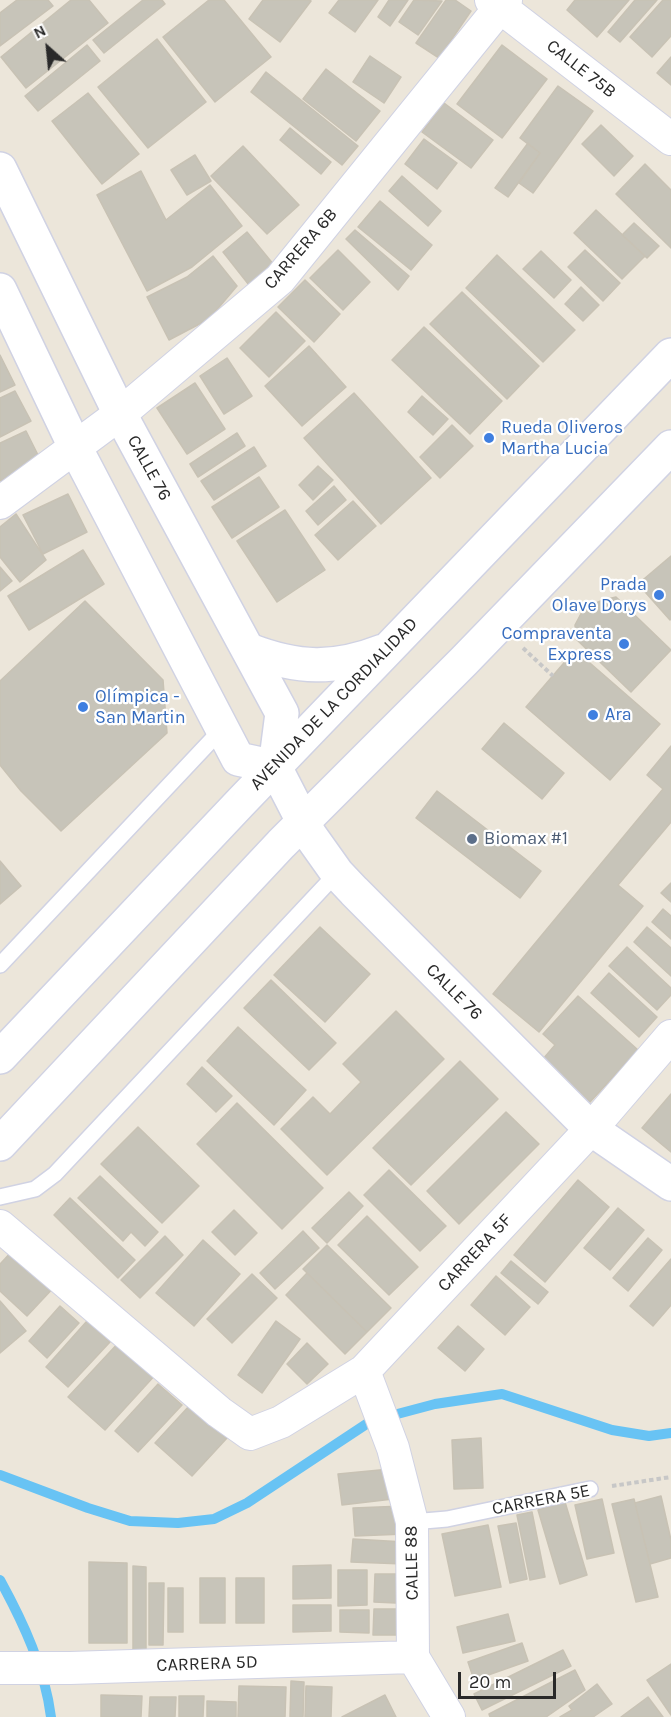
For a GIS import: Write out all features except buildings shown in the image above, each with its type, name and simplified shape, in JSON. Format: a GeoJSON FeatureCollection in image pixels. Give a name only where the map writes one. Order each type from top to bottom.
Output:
{"type":"FeatureCollection","features":[{"type":"Feature","properties":{"kind":"main road","name":"CALLE 76"},"geometry":{"type":"LineString","coordinates":[[0,169],[120,414],[282,713],[275,767],[302,823],[337,873],[591,1129],[671,1184]]}},
{"type":"Feature","properties":{"kind":"main road"},"geometry":{"type":"LineString","coordinates":[[0,291],[75,447],[221,730],[238,759],[275,767]]}},
{"type":"Feature","properties":{"kind":"main road","name":"AVENIDA DE LA CORDIALIDAD"},"geometry":{"type":"LineString","coordinates":[[0,1057],[387,649],[671,355]]}},
{"type":"Feature","properties":{"kind":"main road"},"geometry":{"type":"LineString","coordinates":[[0,1144],[302,823],[464,661],[671,447]]}},
{"type":"Feature","properties":{"kind":"main road"},"geometry":{"type":"LineString","coordinates":[[249,650],[275,660],[302,665],[330,666],[359,660],[387,649]]}},
{"type":"Feature","properties":{"kind":"street","name":"CALLE 75B"},"geometry":{"type":"LineString","coordinates":[[499,2],[671,139]]}},
{"type":"Feature","properties":{"kind":"street","name":"CARRERA 6B"},"geometry":{"type":"LineString","coordinates":[[0,503],[120,414],[280,279],[499,2]]}},
{"type":"Feature","properties":{"kind":"street","name":"CARRERA 5F"},"geometry":{"type":"LineString","coordinates":[[0,1226],[219,1412],[250,1434],[281,1422],[364,1371],[591,1129],[671,1036]]}},
{"type":"Feature","properties":{"kind":"street","name":"CALLE 88"},"geometry":{"type":"LineString","coordinates":[[364,1371],[393,1448],[412,1522],[413,1657]]}},
{"type":"Feature","properties":{"kind":"street","name":"CARRERA 5D"},"geometry":{"type":"LineString","coordinates":[[12,1668],[413,1657]]}},
{"type":"Feature","properties":{"kind":"street"},"geometry":{"type":"LineString","coordinates":[[413,1657],[449,1717]]}},
{"type":"Feature","properties":{"kind":"lane"},"geometry":{"type":"LineString","coordinates":[[0,965],[221,730]]}},
{"type":"Feature","properties":{"kind":"lane"},"geometry":{"type":"LineString","coordinates":[[0,1197],[35,1189],[55,1174],[337,873]]}},
{"type":"Feature","properties":{"kind":"lane","name":"CARRERA 5E"},"geometry":{"type":"LineString","coordinates":[[412,1522],[447,1519],[590,1489]]}},
{"type":"Feature","properties":{"kind":"path"},"geometry":{"type":"LineString","coordinates":[[521,646],[553,676]]}},
{"type":"Feature","properties":{"kind":"path","name":"CARRERA 5E"},"geometry":{"type":"LineString","coordinates":[[590,1489],[671,1476]]}},
{"type":"Feature","properties":{"kind":"waterway"},"geometry":{"type":"LineString","coordinates":[[0,1475],[130,1521],[178,1523],[214,1519],[247,1503],[371,1421],[435,1404],[502,1394],[612,1430],[649,1436],[671,1433]]}},
{"type":"Feature","properties":{"kind":"waterway"},"geometry":{"type":"LineString","coordinates":[[0,1580],[32,1646],[44,1681],[51,1717]]}},
{"type":"Feature","properties":{"kind":"place","name":"Rueda Oliveros Martha Lucia"},"geometry":{"type":"Point","coordinates":[489,438]}},
{"type":"Feature","properties":{"kind":"place","name":"Prada Olave Dorys"},"geometry":{"type":"Point","coordinates":[659,595]}},
{"type":"Feature","properties":{"kind":"place","name":"Compraventa Express"},"geometry":{"type":"Point","coordinates":[624,644]}},
{"type":"Feature","properties":{"kind":"place","name":"Olímpica - San Martin"},"geometry":{"type":"Point","coordinates":[83,707]}},
{"type":"Feature","properties":{"kind":"place","name":"Ara"},"geometry":{"type":"Point","coordinates":[593,715]}},
{"type":"Feature","properties":{"kind":"place","name":"Biomax #1"},"geometry":{"type":"Point","coordinates":[472,839]}}]}
